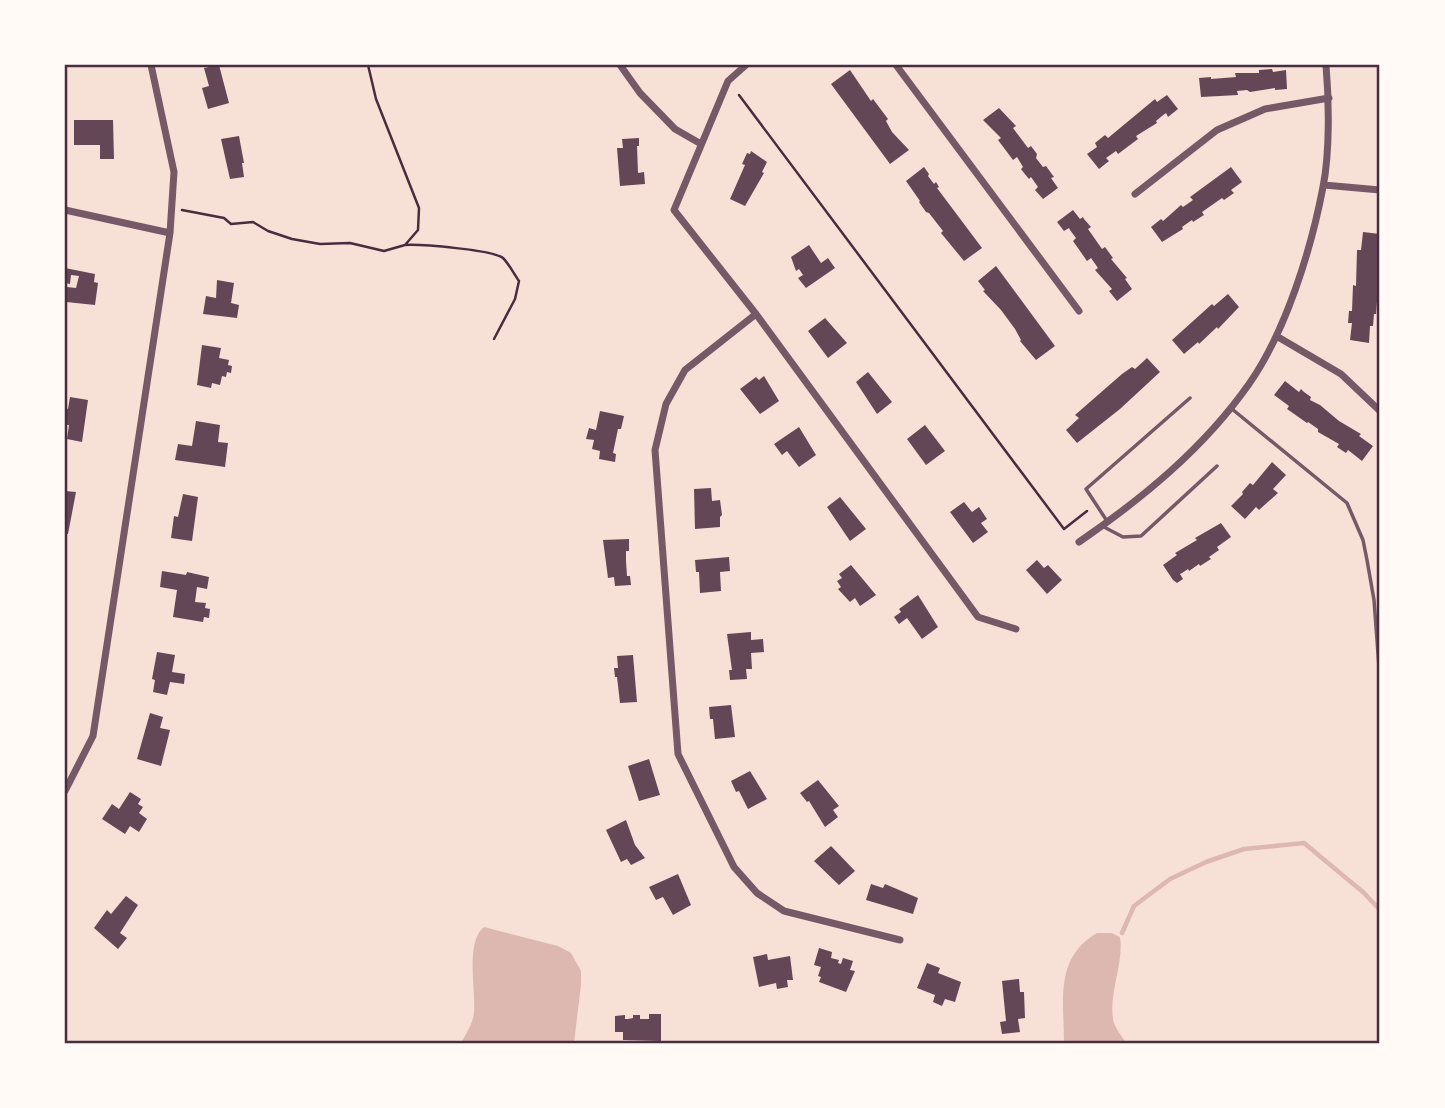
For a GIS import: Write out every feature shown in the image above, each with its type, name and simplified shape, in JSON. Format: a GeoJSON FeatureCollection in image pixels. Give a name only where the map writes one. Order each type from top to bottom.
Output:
{"type":"FeatureCollection","features":[{"type":"Feature","properties":{"kind":"street"},"geometry":{"type":"LineString","coordinates":[[65,791],[93,736],[170,233],[174,172],[150,65]]}},
{"type":"Feature","properties":{"kind":"street"},"geometry":{"type":"LineString","coordinates":[[620,65],[640,93],[675,129],[701,144]]}},
{"type":"Feature","properties":{"kind":"street"},"geometry":{"type":"LineString","coordinates":[[746,65],[729,81],[674,210],[756,314],[978,617],[1016,629]]}},
{"type":"Feature","properties":{"kind":"street"},"geometry":{"type":"LineString","coordinates":[[896,65],[1079,311]]}},
{"type":"Feature","properties":{"kind":"street"},"geometry":{"type":"LineString","coordinates":[[1079,542],[1182,461],[1230,408],[1278,337],[1306,256],[1324,185],[1329,98],[1326,65]]}},
{"type":"Feature","properties":{"kind":"street"},"geometry":{"type":"LineString","coordinates":[[1135,194],[1217,130],[1265,109],[1329,98]]}},
{"type":"Feature","properties":{"kind":"street"},"geometry":{"type":"LineString","coordinates":[[1324,185],[1380,190]]}},
{"type":"Feature","properties":{"kind":"street"},"geometry":{"type":"LineString","coordinates":[[65,210],[170,233]]}},
{"type":"Feature","properties":{"kind":"street"},"geometry":{"type":"LineString","coordinates":[[756,314],[685,370],[666,404],[655,450],[678,754],[734,867],[757,893],[784,911],[900,940]]}},
{"type":"Feature","properties":{"kind":"street"},"geometry":{"type":"LineString","coordinates":[[1278,337],[1342,374],[1380,411]]}},
{"type":"Feature","properties":{"kind":"lane"},"geometry":{"type":"LineString","coordinates":[[1190,398],[1086,489],[1105,524],[1123,537],[1141,536],[1217,466]]}},
{"type":"Feature","properties":{"kind":"lane"},"geometry":{"type":"LineString","coordinates":[[1230,408],[1347,503],[1363,540],[1367,560],[1374,600],[1380,680]]}},
{"type":"Feature","properties":{"kind":"path"},"geometry":{"type":"LineString","coordinates":[[368,65],[376,99],[419,208],[418,230],[405,245]]}},
{"type":"Feature","properties":{"kind":"path"},"geometry":{"type":"LineString","coordinates":[[740,94],[1063,529],[1087,511]]}},
{"type":"Feature","properties":{"kind":"path"},"geometry":{"type":"LineString","coordinates":[[172,208],[224,218],[231,224],[253,222],[292,239],[320,244],[349,243],[384,251],[405,245],[424,244],[501,256],[519,281],[515,299],[494,339]]}},
{"type":"Feature","properties":{"kind":"shaded area"},"geometry":{"type":"Polygon","coordinates":[[[484,927],[558,946],[571,953],[581,971],[574,1043],[461,1043],[473,1017],[473,954],[478,934],[484,927]]]}},
{"type":"Feature","properties":{"kind":"shaded area"},"geometry":{"type":"Polygon","coordinates":[[[1097,933],[1112,933],[1120,937],[1120,957],[1112,1009],[1115,1025],[1126,1043],[1064,1043],[1063,996],[1068,968],[1083,943],[1097,933]]]}},
{"type":"Feature","properties":{"kind":"building"},"geometry":{"type":"Polygon","coordinates":[[[219,65],[229,103],[208,109],[202,88],[209,86],[204,68],[219,65]]]}},
{"type":"Feature","properties":{"kind":"building"},"geometry":{"type":"Polygon","coordinates":[[[1272,69],[1273,72],[1286,70],[1287,89],[1247,90],[1237,91],[1238,95],[1201,97],[1199,78],[1236,77],[1235,73],[1259,73],[1259,70],[1272,69]]]}},
{"type":"Feature","properties":{"kind":"building"},"geometry":{"type":"Polygon","coordinates":[[[850,70],[871,101],[873,99],[888,119],[886,121],[892,132],[909,150],[890,164],[831,84],[850,70]]]}},
{"type":"Feature","properties":{"kind":"building"},"geometry":{"type":"Polygon","coordinates":[[[1167,95],[1178,109],[1168,117],[1166,113],[1162,116],[1118,154],[1116,151],[1106,158],[1109,161],[1099,169],[1087,154],[1097,147],[1095,143],[1105,135],[1108,138],[1155,99],[1157,102],[1167,95]]]}},
{"type":"Feature","properties":{"kind":"building"},"geometry":{"type":"Polygon","coordinates":[[[999,108],[1016,126],[1013,128],[1028,148],[1031,146],[1037,154],[1036,158],[1043,167],[1046,166],[1054,177],[1051,178],[1058,188],[1043,199],[1035,190],[1038,187],[1031,177],[1029,179],[1021,169],[1023,167],[1017,157],[1013,160],[998,140],[1001,138],[983,120],[999,108]]]}},
{"type":"Feature","properties":{"kind":"building"},"geometry":{"type":"Polygon","coordinates":[[[74,120],[113,120],[114,159],[100,159],[100,145],[74,145],[74,120]]]}},
{"type":"Feature","properties":{"kind":"building"},"geometry":{"type":"Polygon","coordinates":[[[239,136],[244,177],[230,179],[221,139],[239,136]]]}},
{"type":"Feature","properties":{"kind":"building"},"geometry":{"type":"Polygon","coordinates":[[[639,138],[638,173],[644,172],[645,184],[620,186],[617,148],[623,148],[622,139],[639,138]]]}},
{"type":"Feature","properties":{"kind":"building"},"geometry":{"type":"Polygon","coordinates":[[[751,151],[767,162],[762,172],[764,173],[745,206],[730,199],[745,165],[742,164],[747,153],[750,154],[751,151]]]}},
{"type":"Feature","properties":{"kind":"building"},"geometry":{"type":"Polygon","coordinates":[[[924,167],[982,248],[964,261],[941,233],[943,231],[926,212],[906,181],[924,167]]]}},
{"type":"Feature","properties":{"kind":"building"},"geometry":{"type":"Polygon","coordinates":[[[1231,167],[1242,182],[1231,190],[1234,193],[1224,200],[1222,198],[1202,212],[1204,215],[1193,222],[1192,220],[1162,242],[1151,227],[1161,219],[1163,221],[1181,205],[1183,207],[1193,200],[1190,197],[1231,167]]]}},
{"type":"Feature","properties":{"kind":"building"},"geometry":{"type":"Polygon","coordinates":[[[1073,210],[1091,227],[1088,229],[1102,249],[1105,247],[1127,278],[1125,279],[1132,289],[1117,301],[1109,291],[1112,289],[1095,270],[1098,268],[1091,258],[1087,261],[1073,241],[1076,238],[1069,228],[1064,231],[1057,222],[1073,210]]]}},
{"type":"Feature","properties":{"kind":"building"},"geometry":{"type":"Polygon","coordinates":[[[1363,232],[1380,234],[1380,282],[1369,343],[1350,340],[1352,323],[1348,323],[1349,311],[1352,311],[1353,285],[1356,286],[1357,250],[1361,250],[1363,232]]]}},
{"type":"Feature","properties":{"kind":"building"},"geometry":{"type":"Polygon","coordinates":[[[809,245],[821,263],[828,258],[835,268],[806,288],[798,278],[803,275],[799,269],[796,271],[791,257],[809,245]]]}},
{"type":"Feature","properties":{"kind":"building"},"geometry":{"type":"Polygon","coordinates":[[[996,266],[1055,346],[1036,360],[978,281],[996,266]]]}},
{"type":"Feature","properties":{"kind":"building"},"geometry":{"type":"Polygon","coordinates":[[[65,268],[95,274],[94,282],[98,283],[95,305],[66,302],[67,287],[76,288],[79,276],[71,275],[70,284],[65,283],[65,268]]]}},
{"type":"Feature","properties":{"kind":"building"},"geometry":{"type":"Polygon","coordinates":[[[217,280],[234,283],[231,303],[239,305],[237,318],[203,314],[206,296],[216,298],[217,280]]]}},
{"type":"Feature","properties":{"kind":"building"},"geometry":{"type":"Polygon","coordinates":[[[1228,294],[1239,307],[1218,329],[1217,327],[1184,354],[1172,340],[1212,304],[1214,306],[1228,294]]]}},
{"type":"Feature","properties":{"kind":"building"},"geometry":{"type":"Polygon","coordinates":[[[825,318],[847,343],[828,358],[808,331],[825,318]]]}},
{"type":"Feature","properties":{"kind":"building"},"geometry":{"type":"Polygon","coordinates":[[[202,345],[221,348],[219,358],[229,360],[228,365],[232,366],[231,373],[227,372],[226,377],[222,376],[220,385],[212,383],[211,388],[197,385],[202,345]]]}},
{"type":"Feature","properties":{"kind":"building"},"geometry":{"type":"Polygon","coordinates":[[[1147,358],[1160,372],[1120,409],[1077,443],[1066,430],[1079,418],[1075,415],[1122,374],[1132,367],[1135,369],[1147,358]]]}},
{"type":"Feature","properties":{"kind":"building"},"geometry":{"type":"Polygon","coordinates":[[[868,372],[892,402],[877,414],[856,382],[868,372]]]}},
{"type":"Feature","properties":{"kind":"building"},"geometry":{"type":"Polygon","coordinates":[[[764,376],[779,401],[760,414],[740,389],[756,377],[759,380],[764,376]]]}},
{"type":"Feature","properties":{"kind":"building"},"geometry":{"type":"Polygon","coordinates":[[[1285,381],[1299,392],[1301,389],[1311,397],[1310,400],[1361,434],[1359,436],[1373,446],[1362,461],[1348,450],[1346,453],[1337,447],[1339,444],[1287,409],[1289,406],[1274,395],[1285,381]]]}},
{"type":"Feature","properties":{"kind":"building"},"geometry":{"type":"Polygon","coordinates":[[[70,397],[88,400],[82,442],[67,439],[69,425],[65,425],[65,408],[68,409],[70,397]]]}},
{"type":"Feature","properties":{"kind":"building"},"geometry":{"type":"Polygon","coordinates":[[[600,411],[624,416],[613,453],[616,454],[615,462],[599,459],[600,451],[592,449],[594,440],[586,439],[589,428],[596,430],[600,411]]]}},
{"type":"Feature","properties":{"kind":"building"},"geometry":{"type":"Polygon","coordinates":[[[196,421],[220,425],[218,442],[228,443],[225,467],[175,460],[178,444],[192,446],[196,421]]]}},
{"type":"Feature","properties":{"kind":"building"},"geometry":{"type":"Polygon","coordinates":[[[925,425],[945,451],[926,465],[907,439],[925,425]]]}},
{"type":"Feature","properties":{"kind":"building"},"geometry":{"type":"Polygon","coordinates":[[[799,427],[816,455],[799,467],[787,451],[782,455],[774,444],[799,427]]]}},
{"type":"Feature","properties":{"kind":"building"},"geometry":{"type":"Polygon","coordinates":[[[1272,462],[1286,475],[1273,489],[1278,493],[1259,510],[1256,507],[1245,519],[1231,506],[1272,462]]]}},
{"type":"Feature","properties":{"kind":"building"},"geometry":{"type":"Polygon","coordinates":[[[711,488],[712,501],[720,500],[720,527],[695,529],[694,489],[711,488]]]}},
{"type":"Feature","properties":{"kind":"building"},"geometry":{"type":"Polygon","coordinates":[[[65,491],[76,492],[68,534],[65,534],[65,491]]]}},
{"type":"Feature","properties":{"kind":"building"},"geometry":{"type":"Polygon","coordinates":[[[183,494],[198,497],[192,541],[171,538],[174,516],[178,517],[183,494]]]}},
{"type":"Feature","properties":{"kind":"building"},"geometry":{"type":"Polygon","coordinates":[[[840,497],[866,529],[850,541],[827,507],[840,497]]]}},
{"type":"Feature","properties":{"kind":"building"},"geometry":{"type":"Polygon","coordinates":[[[964,502],[972,512],[979,507],[987,519],[981,523],[988,532],[973,543],[950,512],[964,502]]]}},
{"type":"Feature","properties":{"kind":"building"},"geometry":{"type":"Polygon","coordinates":[[[1221,523],[1231,537],[1217,547],[1219,550],[1209,557],[1211,559],[1180,574],[1183,579],[1177,583],[1173,580],[1163,565],[1177,555],[1175,553],[1197,540],[1195,538],[1221,523]]]}},
{"type":"Feature","properties":{"kind":"building"},"geometry":{"type":"Polygon","coordinates":[[[629,539],[626,561],[631,585],[615,586],[614,577],[608,578],[603,540],[629,539]]]}},
{"type":"Feature","properties":{"kind":"building"},"geometry":{"type":"Polygon","coordinates":[[[729,557],[730,571],[720,572],[721,591],[700,593],[699,572],[696,572],[695,560],[729,557]]]}},
{"type":"Feature","properties":{"kind":"building"},"geometry":{"type":"Polygon","coordinates":[[[1037,560],[1044,568],[1048,565],[1062,580],[1047,594],[1026,570],[1037,560]]]}},
{"type":"Feature","properties":{"kind":"building"},"geometry":{"type":"Polygon","coordinates":[[[851,565],[876,595],[860,606],[855,598],[850,602],[838,589],[841,587],[837,581],[842,578],[839,574],[851,565]]]}},
{"type":"Feature","properties":{"kind":"building"},"geometry":{"type":"Polygon","coordinates":[[[162,571],[186,575],[187,572],[209,577],[207,589],[197,587],[195,602],[206,603],[205,608],[210,609],[209,618],[204,617],[203,622],[173,617],[177,590],[160,587],[162,571]]]}},
{"type":"Feature","properties":{"kind":"building"},"geometry":{"type":"Polygon","coordinates":[[[918,595],[938,627],[922,639],[907,618],[899,624],[894,617],[901,612],[899,609],[918,595]]]}},
{"type":"Feature","properties":{"kind":"building"},"geometry":{"type":"Polygon","coordinates":[[[751,632],[751,640],[763,639],[764,652],[751,653],[752,669],[746,669],[747,679],[730,680],[729,670],[732,670],[727,634],[751,632]]]}},
{"type":"Feature","properties":{"kind":"building"},"geometry":{"type":"Polygon","coordinates":[[[157,652],[175,655],[172,672],[185,674],[184,684],[170,682],[167,695],[153,692],[155,680],[152,679],[157,652]]]}},
{"type":"Feature","properties":{"kind":"building"},"geometry":{"type":"Polygon","coordinates":[[[633,655],[637,702],[620,703],[614,668],[618,668],[617,656],[633,655]]]}},
{"type":"Feature","properties":{"kind":"building"},"geometry":{"type":"Polygon","coordinates":[[[731,705],[735,737],[715,739],[709,707],[731,705]]]}},
{"type":"Feature","properties":{"kind":"building"},"geometry":{"type":"Polygon","coordinates":[[[150,713],[163,717],[160,728],[170,730],[161,766],[137,759],[150,713]]]}},
{"type":"Feature","properties":{"kind":"building"},"geometry":{"type":"Polygon","coordinates":[[[649,759],[660,795],[639,801],[628,766],[649,759]]]}},
{"type":"Feature","properties":{"kind":"building"},"geometry":{"type":"Polygon","coordinates":[[[750,771],[767,799],[748,809],[731,781],[750,771]]]}},
{"type":"Feature","properties":{"kind":"building"},"geometry":{"type":"Polygon","coordinates":[[[818,780],[839,806],[833,810],[838,817],[825,827],[809,801],[800,793],[818,780]]]}},
{"type":"Feature","properties":{"kind":"building"},"geometry":{"type":"Polygon","coordinates":[[[130,792],[141,799],[138,804],[143,807],[139,813],[147,819],[139,832],[130,826],[125,834],[102,819],[112,804],[119,809],[130,792]]]}},
{"type":"Feature","properties":{"kind":"building"},"geometry":{"type":"Polygon","coordinates":[[[626,820],[635,845],[645,858],[631,865],[627,859],[621,862],[606,830],[626,820]]]}},
{"type":"Feature","properties":{"kind":"building"},"geometry":{"type":"Polygon","coordinates":[[[831,846],[855,871],[839,885],[814,861],[831,846]]]}},
{"type":"Feature","properties":{"kind":"building"},"geometry":{"type":"Polygon","coordinates":[[[678,874],[691,905],[673,915],[663,897],[656,900],[649,887],[678,874]]]}},
{"type":"Feature","properties":{"kind":"building"},"geometry":{"type":"Polygon","coordinates":[[[871,884],[883,888],[885,884],[918,898],[913,914],[866,900],[871,884]]]}},
{"type":"Feature","properties":{"kind":"building"},"geometry":{"type":"Polygon","coordinates":[[[126,896],[138,905],[120,933],[127,938],[118,949],[94,928],[107,910],[111,914],[126,896]]]}},
{"type":"Feature","properties":{"kind":"building"},"geometry":{"type":"Polygon","coordinates":[[[819,948],[832,952],[831,958],[839,960],[838,963],[841,964],[843,958],[853,961],[850,970],[855,971],[846,992],[819,982],[821,967],[814,965],[819,948]]]}},
{"type":"Feature","properties":{"kind":"building"},"geometry":{"type":"Polygon","coordinates":[[[767,954],[768,960],[790,956],[793,980],[787,980],[788,987],[777,989],[776,983],[759,987],[753,957],[767,954]]]}},
{"type":"Feature","properties":{"kind":"building"},"geometry":{"type":"Polygon","coordinates":[[[927,963],[940,968],[938,973],[961,982],[955,1002],[945,999],[942,1006],[933,1002],[935,995],[917,988],[927,963]]]}},
{"type":"Feature","properties":{"kind":"building"},"geometry":{"type":"Polygon","coordinates":[[[1019,979],[1020,992],[1024,992],[1025,1018],[1018,1019],[1020,1032],[1002,1034],[1000,1022],[1006,1021],[1002,981],[1019,979]]]}},
{"type":"Feature","properties":{"kind":"building"},"geometry":{"type":"Polygon","coordinates":[[[649,1014],[661,1014],[661,1041],[623,1040],[623,1032],[615,1032],[615,1016],[625,1015],[625,1019],[628,1019],[633,1018],[633,1015],[640,1015],[640,1019],[649,1019],[649,1014]]]}},
{"type":"Feature","properties":{"kind":"waterway"},"geometry":{"type":"LineString","coordinates":[[1122,933],[1134,906],[1170,879],[1206,862],[1244,849],[1304,843],[1364,893],[1380,910]]}}]}
